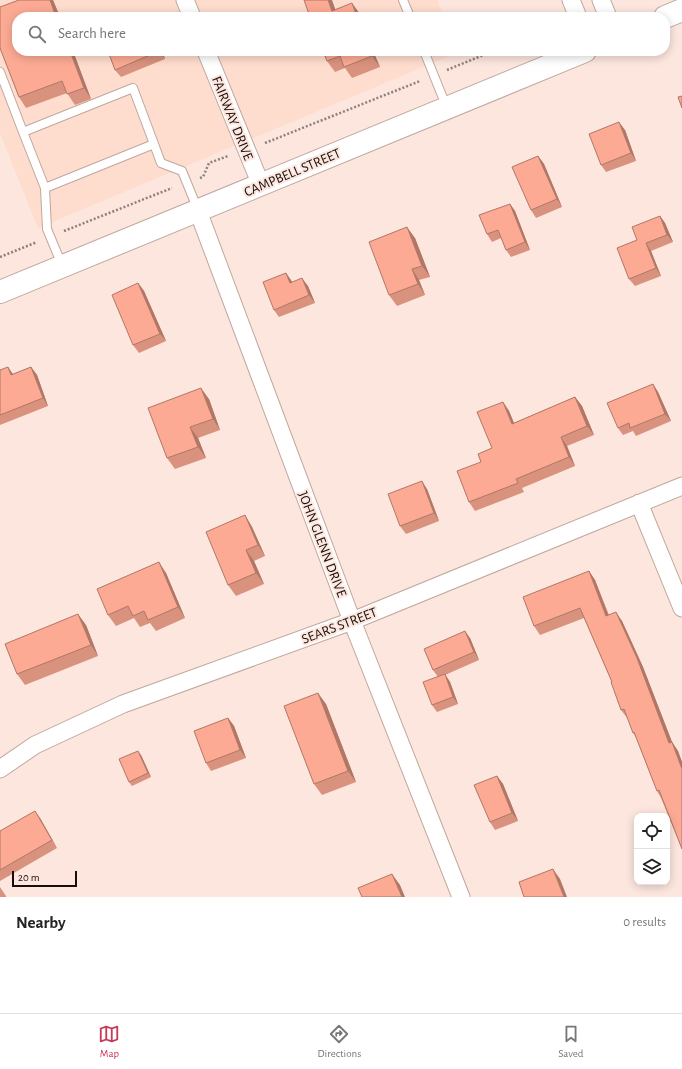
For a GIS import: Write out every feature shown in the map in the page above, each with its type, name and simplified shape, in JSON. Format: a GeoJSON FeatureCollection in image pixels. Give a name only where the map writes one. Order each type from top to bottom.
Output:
{"type":"FeatureCollection","features":[{"type":"Feature","properties":{"kind":"main road"},"geometry":{"type":"LineString","coordinates":[[670,15],[682,10]]}},
{"type":"Feature","properties":{"kind":"main road","name":"CAMPBELL STREET"},"geometry":{"type":"LineString","coordinates":[[0,292],[572,56]]}},
{"type":"Feature","properties":{"kind":"street"},"geometry":{"type":"LineString","coordinates":[[185,0],[190,12]]}},
{"type":"Feature","properties":{"kind":"street"},"geometry":{"type":"LineString","coordinates":[[571,0],[576,12]]}},
{"type":"Feature","properties":{"kind":"street"},"geometry":{"type":"LineString","coordinates":[[601,0],[606,12]]}},
{"type":"Feature","properties":{"kind":"street","name":"FAIRWAY DRIVE"},"geometry":{"type":"LineString","coordinates":[[208,56],[261,185]]}},
{"type":"Feature","properties":{"kind":"street","name":"JOHN GLENN DRIVE"},"geometry":{"type":"LineString","coordinates":[[198,211],[352,621],[461,897]]}},
{"type":"Feature","properties":{"kind":"street","name":"SEARS STREET"},"geometry":{"type":"LineString","coordinates":[[0,769],[35,745],[124,704],[352,621],[682,486]]}},
{"type":"Feature","properties":{"kind":"street"},"geometry":{"type":"LineString","coordinates":[[640,503],[682,608]]}},
{"type":"Feature","properties":{"kind":"lane"},"geometry":{"type":"LineString","coordinates":[[403,0],[408,12]]}},
{"type":"Feature","properties":{"kind":"lane"},"geometry":{"type":"LineString","coordinates":[[426,56],[447,108]]}},
{"type":"Feature","properties":{"kind":"lane"},"geometry":{"type":"LineString","coordinates":[[0,72],[45,188],[47,229],[62,266]]}},
{"type":"Feature","properties":{"kind":"lane"},"geometry":{"type":"LineString","coordinates":[[24,132],[133,88],[161,163],[182,171],[198,211]]}},
{"type":"Feature","properties":{"kind":"lane"},"geometry":{"type":"LineString","coordinates":[[45,188],[154,144]]}},
{"type":"Feature","properties":{"kind":"shaded area"},"geometry":{"type":"Polygon","coordinates":[[[0,0],[437,0],[442,12],[12,12],[12,56],[449,56],[38,228],[0,133],[0,0]]]}},
{"type":"Feature","properties":{"kind":"building"},"geometry":{"type":"Polygon","coordinates":[[[19,0],[50,0],[54,12],[12,12],[12,56],[72,56],[84,88],[67,94],[62,81],[19,97],[0,48],[0,7],[19,0]]]}},
{"type":"Feature","properties":{"kind":"building"},"geometry":{"type":"Polygon","coordinates":[[[304,0],[328,0],[332,11],[352,3],[355,12],[308,12],[304,0]]]}},
{"type":"Feature","properties":{"kind":"building"},"geometry":{"type":"Polygon","coordinates":[[[110,56],[147,56],[115,70],[110,56]]]}},
{"type":"Feature","properties":{"kind":"building"},"geometry":{"type":"Polygon","coordinates":[[[325,56],[340,56],[327,61],[325,56]]]}},
{"type":"Feature","properties":{"kind":"building"},"geometry":{"type":"Polygon","coordinates":[[[340,56],[372,56],[344,67],[340,56]]]}},
{"type":"Feature","properties":{"kind":"building"},"geometry":{"type":"Polygon","coordinates":[[[682,96],[682,108],[678,97],[682,96]]]}},
{"type":"Feature","properties":{"kind":"building"},"geometry":{"type":"Polygon","coordinates":[[[619,122],[631,153],[601,165],[589,134],[619,122]]]}},
{"type":"Feature","properties":{"kind":"building"},"geometry":{"type":"Polygon","coordinates":[[[538,156],[557,199],[531,210],[512,167],[538,156]]]}},
{"type":"Feature","properties":{"kind":"building"},"geometry":{"type":"Polygon","coordinates":[[[510,204],[525,242],[506,250],[498,230],[487,234],[479,215],[510,204]]]}},
{"type":"Feature","properties":{"kind":"building"},"geometry":{"type":"Polygon","coordinates":[[[660,216],[667,235],[646,243],[656,268],[629,279],[617,248],[637,240],[632,227],[660,216]]]}},
{"type":"Feature","properties":{"kind":"building"},"geometry":{"type":"Polygon","coordinates":[[[407,227],[422,266],[412,269],[418,284],[389,295],[369,242],[407,227]]]}},
{"type":"Feature","properties":{"kind":"building"},"geometry":{"type":"Polygon","coordinates":[[[286,273],[290,283],[302,278],[309,295],[274,310],[263,282],[286,273]]]}},
{"type":"Feature","properties":{"kind":"building"},"geometry":{"type":"Polygon","coordinates":[[[138,283],[160,334],[133,345],[112,295],[138,283]]]}},
{"type":"Feature","properties":{"kind":"building"},"geometry":{"type":"Polygon","coordinates":[[[8,367],[11,375],[31,367],[43,398],[0,415],[0,370],[8,367]]]}},
{"type":"Feature","properties":{"kind":"building"},"geometry":{"type":"Polygon","coordinates":[[[653,384],[665,414],[630,428],[629,423],[618,428],[607,403],[653,384]]]}},
{"type":"Feature","properties":{"kind":"building"},"geometry":{"type":"Polygon","coordinates":[[[201,388],[213,419],[190,427],[198,447],[167,458],[148,408],[201,388]]]}},
{"type":"Feature","properties":{"kind":"building"},"geometry":{"type":"Polygon","coordinates":[[[575,397],[587,426],[561,437],[569,457],[516,479],[518,483],[469,502],[457,471],[481,462],[478,454],[492,448],[477,412],[503,402],[512,424],[575,397]]]}},
{"type":"Feature","properties":{"kind":"building"},"geometry":{"type":"Polygon","coordinates":[[[422,481],[434,513],[400,526],[388,494],[422,481]]]}},
{"type":"Feature","properties":{"kind":"building"},"geometry":{"type":"Polygon","coordinates":[[[245,515],[258,545],[246,550],[256,573],[228,585],[206,532],[245,515]]]}},
{"type":"Feature","properties":{"kind":"building"},"geometry":{"type":"Polygon","coordinates":[[[159,562],[178,607],[148,620],[144,611],[133,616],[128,606],[108,615],[97,589],[159,562]]]}},
{"type":"Feature","properties":{"kind":"building"},"geometry":{"type":"Polygon","coordinates":[[[589,571],[606,616],[616,612],[637,658],[669,743],[672,742],[682,769],[682,849],[670,818],[670,813],[668,813],[659,790],[657,791],[624,709],[621,710],[612,682],[580,608],[534,626],[523,597],[589,571]]]}},
{"type":"Feature","properties":{"kind":"building"},"geometry":{"type":"Polygon","coordinates":[[[78,614],[91,645],[17,674],[5,644],[78,614]]]}},
{"type":"Feature","properties":{"kind":"building"},"geometry":{"type":"Polygon","coordinates":[[[465,631],[474,652],[433,670],[424,649],[465,631]]]}},
{"type":"Feature","properties":{"kind":"building"},"geometry":{"type":"Polygon","coordinates":[[[445,674],[453,697],[432,705],[423,682],[445,674]]]}},
{"type":"Feature","properties":{"kind":"building"},"geometry":{"type":"Polygon","coordinates":[[[318,693],[348,771],[314,784],[284,706],[318,693]]]}},
{"type":"Feature","properties":{"kind":"building"},"geometry":{"type":"Polygon","coordinates":[[[228,718],[240,750],[206,763],[194,731],[228,718]]]}},
{"type":"Feature","properties":{"kind":"building"},"geometry":{"type":"Polygon","coordinates":[[[138,751],[148,773],[129,782],[119,759],[138,751]]]}},
{"type":"Feature","properties":{"kind":"building"},"geometry":{"type":"Polygon","coordinates":[[[497,776],[512,813],[490,822],[474,785],[497,776]]]}},
{"type":"Feature","properties":{"kind":"building"},"geometry":{"type":"Polygon","coordinates":[[[35,811],[52,840],[0,870],[0,831],[35,811]]]}},
{"type":"Feature","properties":{"kind":"building"},"geometry":{"type":"Polygon","coordinates":[[[553,869],[564,897],[524,897],[519,882],[553,869]]]}},
{"type":"Feature","properties":{"kind":"building"},"geometry":{"type":"Polygon","coordinates":[[[392,874],[402,897],[362,897],[358,888],[392,874]]]}}]}
